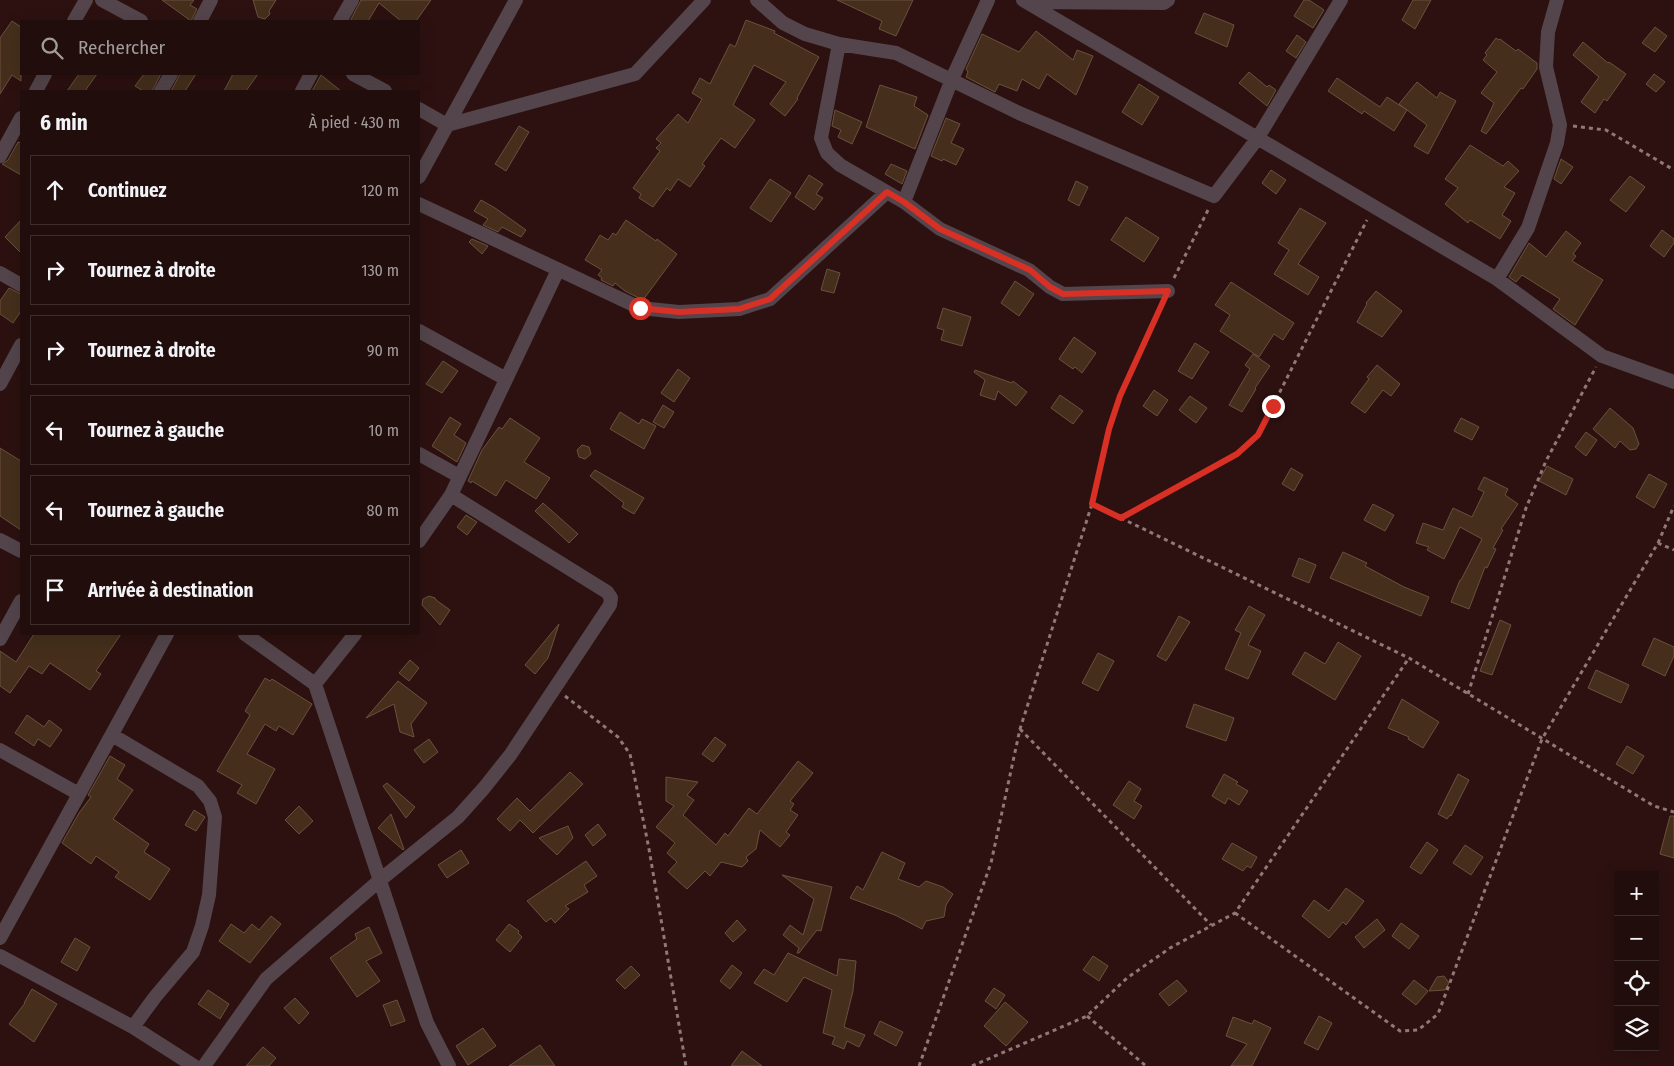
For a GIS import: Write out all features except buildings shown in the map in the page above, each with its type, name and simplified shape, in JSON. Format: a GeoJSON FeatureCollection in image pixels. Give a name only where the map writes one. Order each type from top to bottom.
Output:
{"type":"FeatureCollection","features":[{"type":"Feature","properties":{"kind":"street"},"geometry":{"type":"LineString","coordinates":[[75,20],[86,0]]}},
{"type":"Feature","properties":{"kind":"street"},"geometry":{"type":"LineString","coordinates":[[102,0],[139,20]]}},
{"type":"Feature","properties":{"kind":"street"},"geometry":{"type":"LineString","coordinates":[[201,20],[211,0]]}},
{"type":"Feature","properties":{"kind":"street"},"geometry":{"type":"LineString","coordinates":[[341,20],[352,0]]}},
{"type":"Feature","properties":{"kind":"street"},"geometry":{"type":"LineString","coordinates":[[420,175],[516,0]]}},
{"type":"Feature","properties":{"kind":"street"},"geometry":{"type":"LineString","coordinates":[[420,111],[447,125],[635,74],[704,0]]}},
{"type":"Feature","properties":{"kind":"street"},"geometry":{"type":"LineString","coordinates":[[757,0],[783,23],[805,34],[839,44],[896,53],[1019,113],[1214,196],[1257,139],[1338,1]]}},
{"type":"Feature","properties":{"kind":"street"},"geometry":{"type":"LineString","coordinates":[[904,202],[952,79],[988,0]]}},
{"type":"Feature","properties":{"kind":"street"},"geometry":{"type":"LineString","coordinates":[[1024,1],[1164,3],[1168,0]]}},
{"type":"Feature","properties":{"kind":"street"},"geometry":{"type":"LineString","coordinates":[[1497,279],[1528,228],[1557,143],[1560,125],[1546,68],[1548,32],[1557,0]]}},
{"type":"Feature","properties":{"kind":"street"},"geometry":{"type":"LineString","coordinates":[[1024,1],[1497,279],[1602,356],[1674,382]]}},
{"type":"Feature","properties":{"kind":"street"},"geometry":{"type":"LineString","coordinates":[[839,44],[821,138],[827,153],[840,164],[904,202],[940,229],[1030,270],[1050,287],[1063,294],[1168,291]]}},
{"type":"Feature","properties":{"kind":"street"},"geometry":{"type":"LineString","coordinates":[[37,90],[44,75]]}},
{"type":"Feature","properties":{"kind":"street"},"geometry":{"type":"LineString","coordinates":[[162,90],[170,75]]}},
{"type":"Feature","properties":{"kind":"street"},"geometry":{"type":"LineString","coordinates":[[303,90],[310,75]]}},
{"type":"Feature","properties":{"kind":"street"},"geometry":{"type":"LineString","coordinates":[[355,75],[383,90]]}},
{"type":"Feature","properties":{"kind":"street"},"geometry":{"type":"LineString","coordinates":[[0,156],[20,120]]}},
{"type":"Feature","properties":{"kind":"street"},"geometry":{"type":"LineString","coordinates":[[420,204],[640,308],[679,312],[739,309],[770,299],[887,192]]}},
{"type":"Feature","properties":{"kind":"street"},"geometry":{"type":"LineString","coordinates":[[420,540],[451,495],[558,270]]}},
{"type":"Feature","properties":{"kind":"street"},"geometry":{"type":"LineString","coordinates":[[0,273],[20,284]]}},
{"type":"Feature","properties":{"kind":"street"},"geometry":{"type":"LineString","coordinates":[[420,332],[506,379]]}},
{"type":"Feature","properties":{"kind":"street"},"geometry":{"type":"LineString","coordinates":[[0,384],[20,347]]}},
{"type":"Feature","properties":{"kind":"street"},"geometry":{"type":"LineString","coordinates":[[420,455],[459,476]]}},
{"type":"Feature","properties":{"kind":"street"},"geometry":{"type":"LineString","coordinates":[[204,1066],[266,978],[380,880],[458,817],[511,754],[610,605],[611,598],[607,592],[451,495]]}},
{"type":"Feature","properties":{"kind":"street"},"geometry":{"type":"LineString","coordinates":[[0,540],[20,550]]}},
{"type":"Feature","properties":{"kind":"street"},"geometry":{"type":"LineString","coordinates":[[0,640],[20,603]]}},
{"type":"Feature","properties":{"kind":"street"},"geometry":{"type":"LineString","coordinates":[[0,938],[166,635]]}},
{"type":"Feature","properties":{"kind":"street"},"geometry":{"type":"LineString","coordinates":[[247,635],[315,684],[427,1023],[449,1066]]}},
{"type":"Feature","properties":{"kind":"street"},"geometry":{"type":"LineString","coordinates":[[315,684],[354,635]]}},
{"type":"Feature","properties":{"kind":"street"},"geometry":{"type":"LineString","coordinates":[[112,735],[198,786],[210,801],[215,817],[209,895],[202,926],[193,952],[154,997],[133,1027]]}},
{"type":"Feature","properties":{"kind":"street"},"geometry":{"type":"LineString","coordinates":[[0,750],[79,794]]}},
{"type":"Feature","properties":{"kind":"street"},"geometry":{"type":"LineString","coordinates":[[0,956],[133,1027],[194,1066]]}},
{"type":"Feature","properties":{"kind":"path"},"geometry":{"type":"LineString","coordinates":[[1560,125],[1606,130],[1674,170]]}},
{"type":"Feature","properties":{"kind":"path"},"geometry":{"type":"LineString","coordinates":[[919,1066],[991,862],[1020,728],[1092,504],[1109,429],[1120,396],[1214,196]]}},
{"type":"Feature","properties":{"kind":"path"},"geometry":{"type":"LineString","coordinates":[[1121,518],[1237,454],[1258,435],[1374,207]]}},
{"type":"Feature","properties":{"kind":"path"},"geometry":{"type":"LineString","coordinates":[[1468,694],[1526,508],[1546,460],[1602,356]]}},
{"type":"Feature","properties":{"kind":"path"},"geometry":{"type":"LineString","coordinates":[[1092,504],[1409,658],[1654,806],[1674,812]]}},
{"type":"Feature","properties":{"kind":"path"},"geometry":{"type":"LineString","coordinates":[[1235,913],[1400,1031],[1418,1030],[1438,1014],[1542,739],[1658,542],[1674,506]]}},
{"type":"Feature","properties":{"kind":"path"},"geometry":{"type":"LineString","coordinates":[[1658,542],[1674,550]]}},
{"type":"Feature","properties":{"kind":"path"},"geometry":{"type":"LineString","coordinates":[[972,1066],[1087,1016],[1127,978],[1170,948],[1235,913],[1409,658]]}},
{"type":"Feature","properties":{"kind":"path"},"geometry":{"type":"LineString","coordinates":[[554,688],[618,737],[630,754],[649,849],[686,1066]]}},
{"type":"Feature","properties":{"kind":"path"},"geometry":{"type":"LineString","coordinates":[[1020,728],[1211,925]]}},
{"type":"Feature","properties":{"kind":"path"},"geometry":{"type":"LineString","coordinates":[[1087,1016],[1146,1066]]}},
{"type":"Feature","properties":{"kind":"route"},"geometry":{"type":"LineString","coordinates":[[640,308],[679,312],[739,309],[770,299],[887,192],[904,202],[940,229],[1030,270],[1050,287],[1063,294],[1168,291],[1120,396],[1109,429],[1092,504],[1121,518],[1237,454],[1258,435],[1273,406]]}}]}
